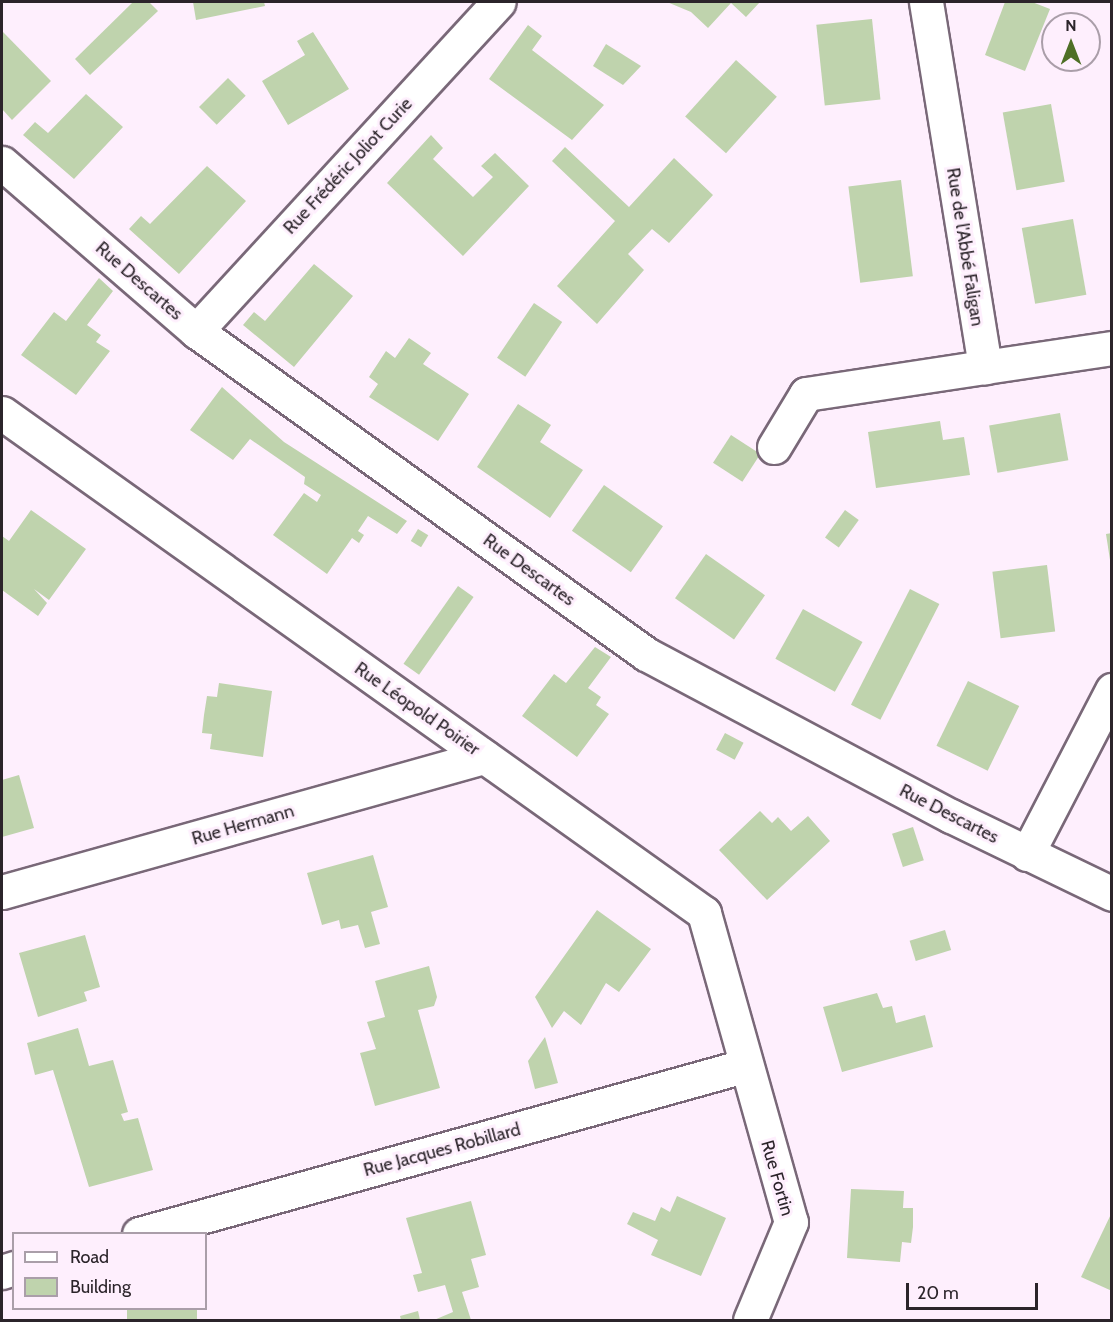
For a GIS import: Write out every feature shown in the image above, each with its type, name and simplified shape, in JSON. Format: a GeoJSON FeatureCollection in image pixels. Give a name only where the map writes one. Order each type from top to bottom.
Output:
{"type":"FeatureCollection","features":[{"type":"Feature","properties":{"kind":"street","name":"Rue Frédéric Joliot Curie"},"geometry":{"type":"LineString","coordinates":[[196,331],[500,2]]}},
{"type":"Feature","properties":{"kind":"street","name":"Rue de l'Abbé Faligan"},"geometry":{"type":"LineString","coordinates":[[926,2],[985,367]]}},
{"type":"Feature","properties":{"kind":"street","name":"Rue Descartes"},"geometry":{"type":"LineString","coordinates":[[2,163],[196,331],[646,654],[1027,854],[1112,894]]}},
{"type":"Feature","properties":{"kind":"street"},"geometry":{"type":"LineString","coordinates":[[774,447],[806,394],[1112,348]]}},
{"type":"Feature","properties":{"kind":"street","name":"Rue Léopold Poirier"},"geometry":{"type":"LineString","coordinates":[[2,413],[704,913],[744,1066]]}},
{"type":"Feature","properties":{"kind":"street"},"geometry":{"type":"LineString","coordinates":[[1027,854],[1112,690]]}},
{"type":"Feature","properties":{"kind":"street","name":"Rue Hermann"},"geometry":{"type":"LineString","coordinates":[[2,892],[484,757]]}},
{"type":"Feature","properties":{"kind":"street","name":"Rue Jacques Robillard"},"geometry":{"type":"LineString","coordinates":[[143,1232],[744,1066]]}},
{"type":"Feature","properties":{"kind":"street","name":"Rue Fortin"},"geometry":{"type":"LineString","coordinates":[[744,1066],[791,1222],[750,1320]]}},
{"type":"Feature","properties":{"kind":"building"},"geometry":{"type":"Polygon","coordinates":[[[133,2],[149,2],[158,11],[90,75],[75,59],[133,2]]]}},
{"type":"Feature","properties":{"kind":"building"},"geometry":{"type":"Polygon","coordinates":[[[193,2],[264,2],[265,6],[196,20],[193,2]]]}},
{"type":"Feature","properties":{"kind":"building"},"geometry":{"type":"Polygon","coordinates":[[[667,2],[760,2],[746,17],[731,3],[708,28],[691,12],[667,2]]]}},
{"type":"Feature","properties":{"kind":"building"},"geometry":{"type":"Polygon","coordinates":[[[1005,2],[1032,2],[1050,9],[1049,12],[1041,12],[1041,31],[1025,71],[985,55],[1005,2]]]}},
{"type":"Feature","properties":{"kind":"building"},"geometry":{"type":"Polygon","coordinates":[[[872,19],[880,100],[825,105],[816,25],[872,19]]]}},
{"type":"Feature","properties":{"kind":"building"},"geometry":{"type":"Polygon","coordinates":[[[528,25],[542,36],[532,50],[604,105],[572,140],[489,79],[528,25]]]}},
{"type":"Feature","properties":{"kind":"building"},"geometry":{"type":"Polygon","coordinates":[[[3,32],[51,81],[12,120],[2,109],[3,32]]]}},
{"type":"Feature","properties":{"kind":"building"},"geometry":{"type":"Polygon","coordinates":[[[313,32],[349,89],[288,125],[262,81],[305,55],[297,41],[313,32]]]}},
{"type":"Feature","properties":{"kind":"building"},"geometry":{"type":"Polygon","coordinates":[[[606,44],[641,66],[623,85],[593,66],[606,44]]]}},
{"type":"Feature","properties":{"kind":"building"},"geometry":{"type":"Polygon","coordinates":[[[736,60],[777,97],[726,153],[685,116],[736,60]]]}},
{"type":"Feature","properties":{"kind":"building"},"geometry":{"type":"Polygon","coordinates":[[[228,78],[246,96],[217,125],[199,107],[228,78]]]}},
{"type":"Feature","properties":{"kind":"building"},"geometry":{"type":"Polygon","coordinates":[[[86,94],[123,127],[74,179],[23,135],[35,122],[48,133],[86,94]]]}},
{"type":"Feature","properties":{"kind":"building"},"geometry":{"type":"Polygon","coordinates":[[[1051,104],[1065,182],[1016,190],[1003,113],[1051,104]]]}},
{"type":"Feature","properties":{"kind":"building"},"geometry":{"type":"Polygon","coordinates":[[[431,135],[443,148],[433,159],[473,197],[493,177],[481,166],[495,153],[529,186],[463,256],[387,183],[431,135]]]}},
{"type":"Feature","properties":{"kind":"building"},"geometry":{"type":"Polygon","coordinates":[[[565,147],[629,207],[674,158],[713,195],[669,243],[652,229],[628,254],[644,270],[597,324],[557,286],[615,221],[552,161],[565,147]]]}},
{"type":"Feature","properties":{"kind":"building"},"geometry":{"type":"Polygon","coordinates":[[[207,166],[246,201],[179,274],[129,229],[141,216],[150,224],[207,166]]]}},
{"type":"Feature","properties":{"kind":"building"},"geometry":{"type":"Polygon","coordinates":[[[901,180],[913,276],[860,283],[848,186],[901,180]]]}},
{"type":"Feature","properties":{"kind":"building"},"geometry":{"type":"Polygon","coordinates":[[[1073,219],[1086,295],[1035,304],[1022,228],[1073,219]]]}},
{"type":"Feature","properties":{"kind":"building"},"geometry":{"type":"Polygon","coordinates":[[[314,264],[353,296],[294,367],[243,325],[254,312],[265,321],[314,264]]]}},
{"type":"Feature","properties":{"kind":"building"},"geometry":{"type":"Polygon","coordinates":[[[99,278],[113,291],[87,325],[101,335],[96,342],[110,351],[76,395],[21,355],[54,312],[66,321],[99,278]]]}},
{"type":"Feature","properties":{"kind":"building"},"geometry":{"type":"Polygon","coordinates":[[[534,303],[562,322],[525,377],[497,358],[534,303]]]}},
{"type":"Feature","properties":{"kind":"building"},"geometry":{"type":"Polygon","coordinates":[[[409,338],[431,353],[423,364],[469,394],[438,441],[369,397],[378,384],[369,377],[386,351],[395,358],[409,338]]]}},
{"type":"Feature","properties":{"kind":"building"},"geometry":{"type":"Polygon","coordinates":[[[222,387],[284,442],[407,521],[397,534],[368,516],[358,531],[364,535],[359,543],[352,538],[327,574],[273,535],[304,493],[317,502],[321,495],[304,484],[305,477],[250,439],[233,460],[190,430],[222,387]]]}},
{"type":"Feature","properties":{"kind":"building"},"geometry":{"type":"Polygon","coordinates":[[[518,404],[551,425],[540,442],[583,470],[550,518],[477,467],[518,404]]]}},
{"type":"Feature","properties":{"kind":"building"},"geometry":{"type":"Polygon","coordinates":[[[1060,413],[1068,460],[997,473],[989,426],[1060,413]]]}},
{"type":"Feature","properties":{"kind":"building"},"geometry":{"type":"Polygon","coordinates":[[[940,421],[943,440],[964,437],[970,475],[876,488],[868,432],[940,421]]]}},
{"type":"Feature","properties":{"kind":"building"},"geometry":{"type":"Polygon","coordinates":[[[731,435],[760,454],[742,482],[713,463],[731,435]]]}},
{"type":"Feature","properties":{"kind":"building"},"geometry":{"type":"Polygon","coordinates":[[[604,485],[663,526],[631,572],[572,531],[604,485]]]}},
{"type":"Feature","properties":{"kind":"building"},"geometry":{"type":"Polygon","coordinates":[[[31,510],[86,549],[49,600],[34,589],[47,603],[38,616],[2,590],[2,536],[9,541],[31,510]]]}},
{"type":"Feature","properties":{"kind":"building"},"geometry":{"type":"Polygon","coordinates":[[[845,510],[859,520],[839,547],[825,538],[845,510]]]}},
{"type":"Feature","properties":{"kind":"building"},"geometry":{"type":"Polygon","coordinates":[[[418,529],[428,535],[421,547],[411,541],[418,529]]]}},
{"type":"Feature","properties":{"kind":"building"},"geometry":{"type":"Polygon","coordinates":[[[1112,533],[1112,560],[1110,560],[1106,534],[1112,533]]]}},
{"type":"Feature","properties":{"kind":"building"},"geometry":{"type":"Polygon","coordinates":[[[706,554],[765,595],[734,640],[675,598],[706,554]]]}},
{"type":"Feature","properties":{"kind":"building"},"geometry":{"type":"Polygon","coordinates":[[[1047,565],[1055,632],[1001,638],[992,572],[1047,565]]]}},
{"type":"Feature","properties":{"kind":"building"},"geometry":{"type":"Polygon","coordinates":[[[458,586],[474,597],[419,675],[404,664],[458,586]]]}},
{"type":"Feature","properties":{"kind":"building"},"geometry":{"type":"Polygon","coordinates":[[[910,589],[939,604],[880,720],[851,705],[910,589]]]}},
{"type":"Feature","properties":{"kind":"building"},"geometry":{"type":"Polygon","coordinates":[[[803,609],[862,642],[835,692],[775,659],[803,609]]]}},
{"type":"Feature","properties":{"kind":"building"},"geometry":{"type":"Polygon","coordinates":[[[595,647],[611,657],[588,688],[601,697],[596,705],[609,714],[577,757],[522,716],[554,674],[566,683],[595,647]]]}},
{"type":"Feature","properties":{"kind":"building"},"geometry":{"type":"Polygon","coordinates":[[[968,681],[1019,706],[988,771],[936,746],[968,681]]]}},
{"type":"Feature","properties":{"kind":"building"},"geometry":{"type":"Polygon","coordinates":[[[219,683],[272,691],[263,757],[210,749],[212,734],[202,733],[204,715],[207,696],[217,697],[219,683]]]}},
{"type":"Feature","properties":{"kind":"building"},"geometry":{"type":"Polygon","coordinates":[[[725,733],[744,743],[735,760],[716,750],[725,733]]]}},
{"type":"Feature","properties":{"kind":"building"},"geometry":{"type":"Polygon","coordinates":[[[19,775],[34,828],[2,837],[2,780],[19,775]]]}},
{"type":"Feature","properties":{"kind":"building"},"geometry":{"type":"Polygon","coordinates":[[[760,811],[772,823],[778,817],[791,831],[808,816],[830,841],[767,900],[719,850],[760,811]]]}},
{"type":"Feature","properties":{"kind":"building"},"geometry":{"type":"Polygon","coordinates":[[[913,827],[924,860],[903,867],[892,834],[913,827]]]}},
{"type":"Feature","properties":{"kind":"building"},"geometry":{"type":"Polygon","coordinates":[[[373,855],[388,907],[371,912],[380,944],[365,948],[358,925],[341,929],[339,920],[322,925],[307,873],[373,855]]]}},
{"type":"Feature","properties":{"kind":"building"},"geometry":{"type":"Polygon","coordinates":[[[597,910],[651,949],[619,992],[606,983],[581,1025],[564,1011],[552,1028],[535,997],[597,910]]]}},
{"type":"Feature","properties":{"kind":"building"},"geometry":{"type":"Polygon","coordinates":[[[945,930],[951,950],[916,961],[910,941],[945,930]]]}},
{"type":"Feature","properties":{"kind":"building"},"geometry":{"type":"Polygon","coordinates":[[[85,935],[100,987],[84,992],[87,1001],[38,1017],[19,953],[85,935]]]}},
{"type":"Feature","properties":{"kind":"building"},"geometry":{"type":"Polygon","coordinates":[[[429,966],[437,997],[434,1006],[418,1010],[440,1088],[375,1106],[360,1053],[376,1049],[367,1022],[385,1017],[375,981],[429,966]]]}},
{"type":"Feature","properties":{"kind":"building"},"geometry":{"type":"Polygon","coordinates":[[[877,993],[883,1008],[892,1006],[896,1023],[925,1015],[933,1047],[842,1072],[823,1007],[877,993]]]}},
{"type":"Feature","properties":{"kind":"building"},"geometry":{"type":"Polygon","coordinates":[[[78,1028],[89,1066],[113,1060],[128,1112],[121,1114],[124,1121],[138,1118],[153,1170],[89,1187],[53,1070],[35,1075],[27,1043],[78,1028]]]}},
{"type":"Feature","properties":{"kind":"building"},"geometry":{"type":"Polygon","coordinates":[[[545,1037],[558,1083],[535,1089],[528,1061],[545,1037]]]}},
{"type":"Feature","properties":{"kind":"building"},"geometry":{"type":"Polygon","coordinates":[[[851,1189],[904,1191],[903,1208],[913,1208],[913,1227],[911,1243],[902,1242],[900,1262],[847,1258],[851,1189]]]}},
{"type":"Feature","properties":{"kind":"building"},"geometry":{"type":"Polygon","coordinates":[[[677,1196],[726,1218],[701,1276],[651,1255],[658,1240],[627,1224],[633,1212],[655,1221],[661,1207],[670,1212],[677,1196]]]}},
{"type":"Feature","properties":{"kind":"building"},"geometry":{"type":"Polygon","coordinates":[[[471,1201],[486,1255],[471,1259],[479,1287],[462,1292],[471,1320],[434,1320],[453,1312],[445,1285],[418,1292],[413,1275],[422,1273],[406,1218],[471,1201]]]}},
{"type":"Feature","properties":{"kind":"building"},"geometry":{"type":"Polygon","coordinates":[[[1112,1212],[1112,1291],[1081,1277],[1112,1212]]]}},
{"type":"Feature","properties":{"kind":"building"},"geometry":{"type":"Polygon","coordinates":[[[127,1310],[197,1310],[197,1320],[127,1320],[127,1310]]]}},
{"type":"Feature","properties":{"kind":"building"},"geometry":{"type":"Polygon","coordinates":[[[418,1311],[420,1320],[401,1320],[400,1316],[418,1311]]]}}]}
